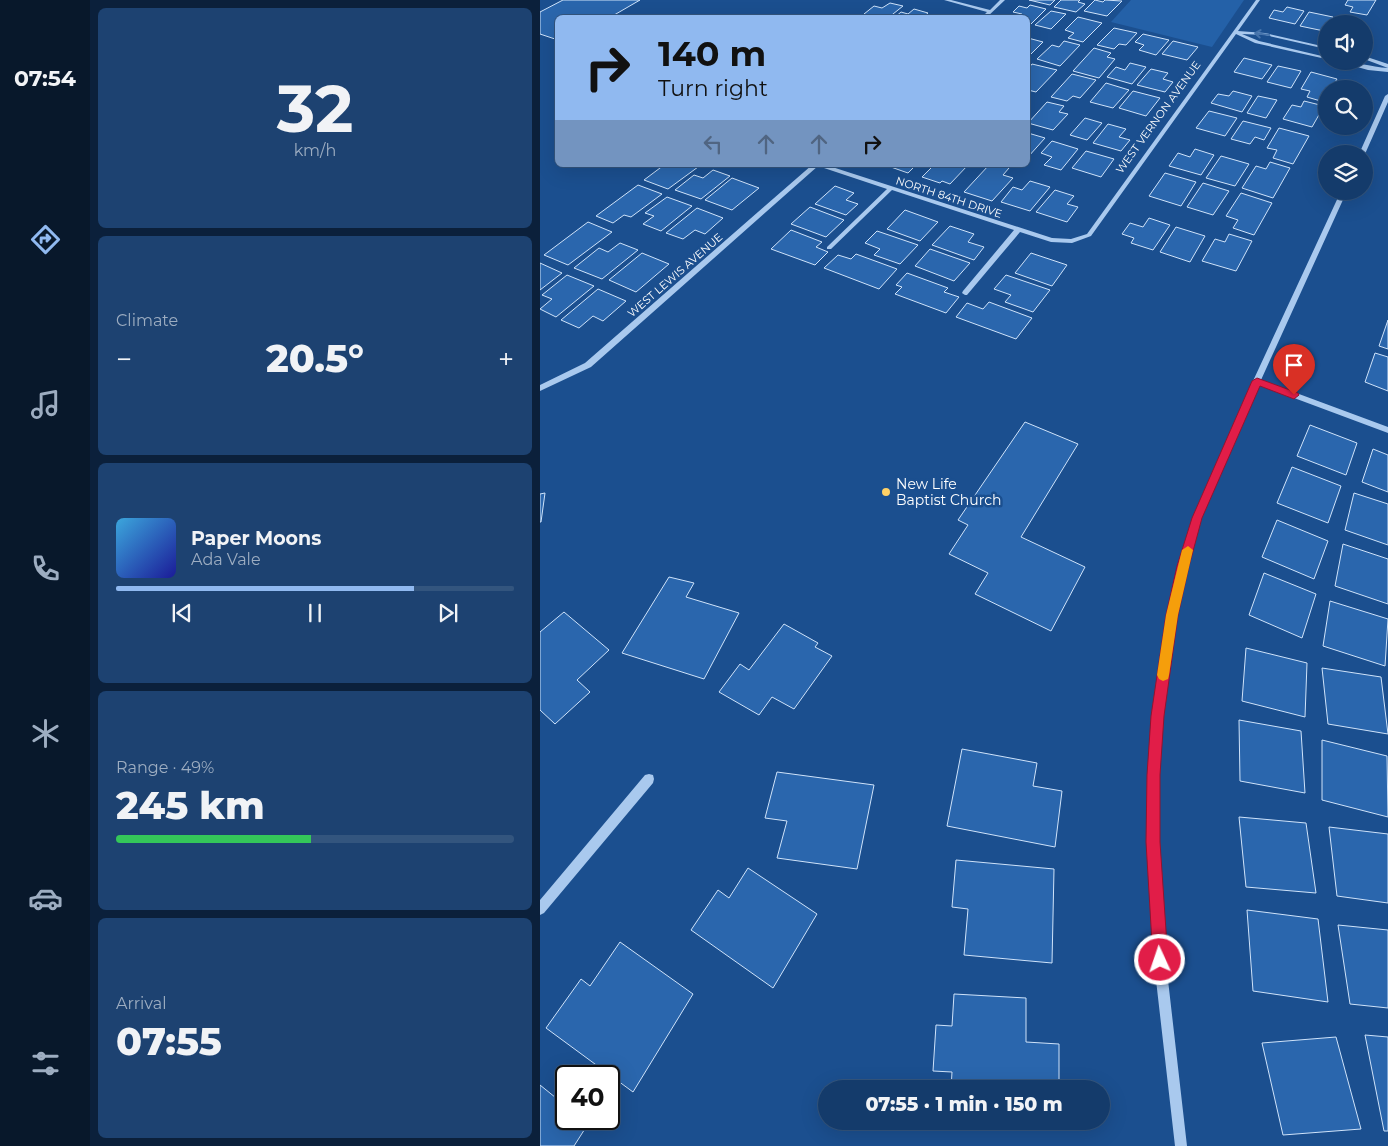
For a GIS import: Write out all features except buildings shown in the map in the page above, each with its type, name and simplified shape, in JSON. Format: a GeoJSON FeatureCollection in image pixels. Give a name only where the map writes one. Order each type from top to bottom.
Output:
{"type":"FeatureCollection","features":[{"type":"Feature","properties":{"kind":"street"},"geometry":{"type":"LineString","coordinates":[[946,0],[990,11]]}},
{"type":"Feature","properties":{"kind":"street"},"geometry":{"type":"LineString","coordinates":[[986,15],[1003,0]]}},
{"type":"Feature","properties":{"kind":"street","name":"WEST VERNON AVENUE"},"geometry":{"type":"LineString","coordinates":[[1072,242],[1089,235],[1258,0]]}},
{"type":"Feature","properties":{"kind":"street"},"geometry":{"type":"LineString","coordinates":[[1235,32],[1265,34],[1318,46]]}},
{"type":"Feature","properties":{"kind":"street"},"geometry":{"type":"LineString","coordinates":[[1235,32],[1257,42],[1318,56]]}},
{"type":"Feature","properties":{"kind":"street"},"geometry":{"type":"LineString","coordinates":[[1305,53],[1310,44]]}},
{"type":"Feature","properties":{"kind":"street"},"geometry":{"type":"LineString","coordinates":[[1373,60],[1388,66]]}},
{"type":"Feature","properties":{"kind":"street"},"geometry":{"type":"LineString","coordinates":[[1373,68],[1388,70]]}},
{"type":"Feature","properties":{"kind":"street"},"geometry":{"type":"LineString","coordinates":[[1366,145],[1388,96]]}},
{"type":"Feature","properties":{"kind":"street","name":"WEST LEWIS AVENUE"},"geometry":{"type":"LineString","coordinates":[[540,388],[588,365],[813,167]]}},
{"type":"Feature","properties":{"kind":"street","name":"NORTH 84TH DRIVE"},"geometry":{"type":"LineString","coordinates":[[826,167],[1018,230],[1052,240],[1072,242]]}},
{"type":"Feature","properties":{"kind":"street"},"geometry":{"type":"LineString","coordinates":[[829,248],[891,188]]}},
{"type":"Feature","properties":{"kind":"street"},"geometry":{"type":"LineString","coordinates":[[1181,1146],[1162,980],[1153,842],[1157,716],[1172,615],[1194,528],[1257,381],[1340,200]]}},
{"type":"Feature","properties":{"kind":"street"},"geometry":{"type":"LineString","coordinates":[[965,293],[1018,230]]}},
{"type":"Feature","properties":{"kind":"street"},"geometry":{"type":"LineString","coordinates":[[1257,381],[1388,430]]}},
{"type":"Feature","properties":{"kind":"street"},"geometry":{"type":"LineString","coordinates":[[540,909],[649,779]]}},
{"type":"Feature","properties":{"kind":"shaded area"},"geometry":{"type":"Polygon","coordinates":[[[1131,0],[1244,0],[1212,47],[1111,22],[1131,0]]]}},
{"type":"Feature","properties":{"kind":"slow traffic"},"geometry":{"type":"LineString","coordinates":[[1163,675],[1172,615],[1188,550]]}},
{"type":"Feature","properties":{"kind":"place","name":"New Life Baptist Church"},"geometry":{"type":"Point","coordinates":[886,492]}},
{"type":"Feature","properties":{"kind":"route"},"geometry":{"type":"LineString","coordinates":[[1160,960],[1153,842],[1157,716],[1172,615],[1183,566],[1197,518],[1257,381],[1294,395]]}}]}
